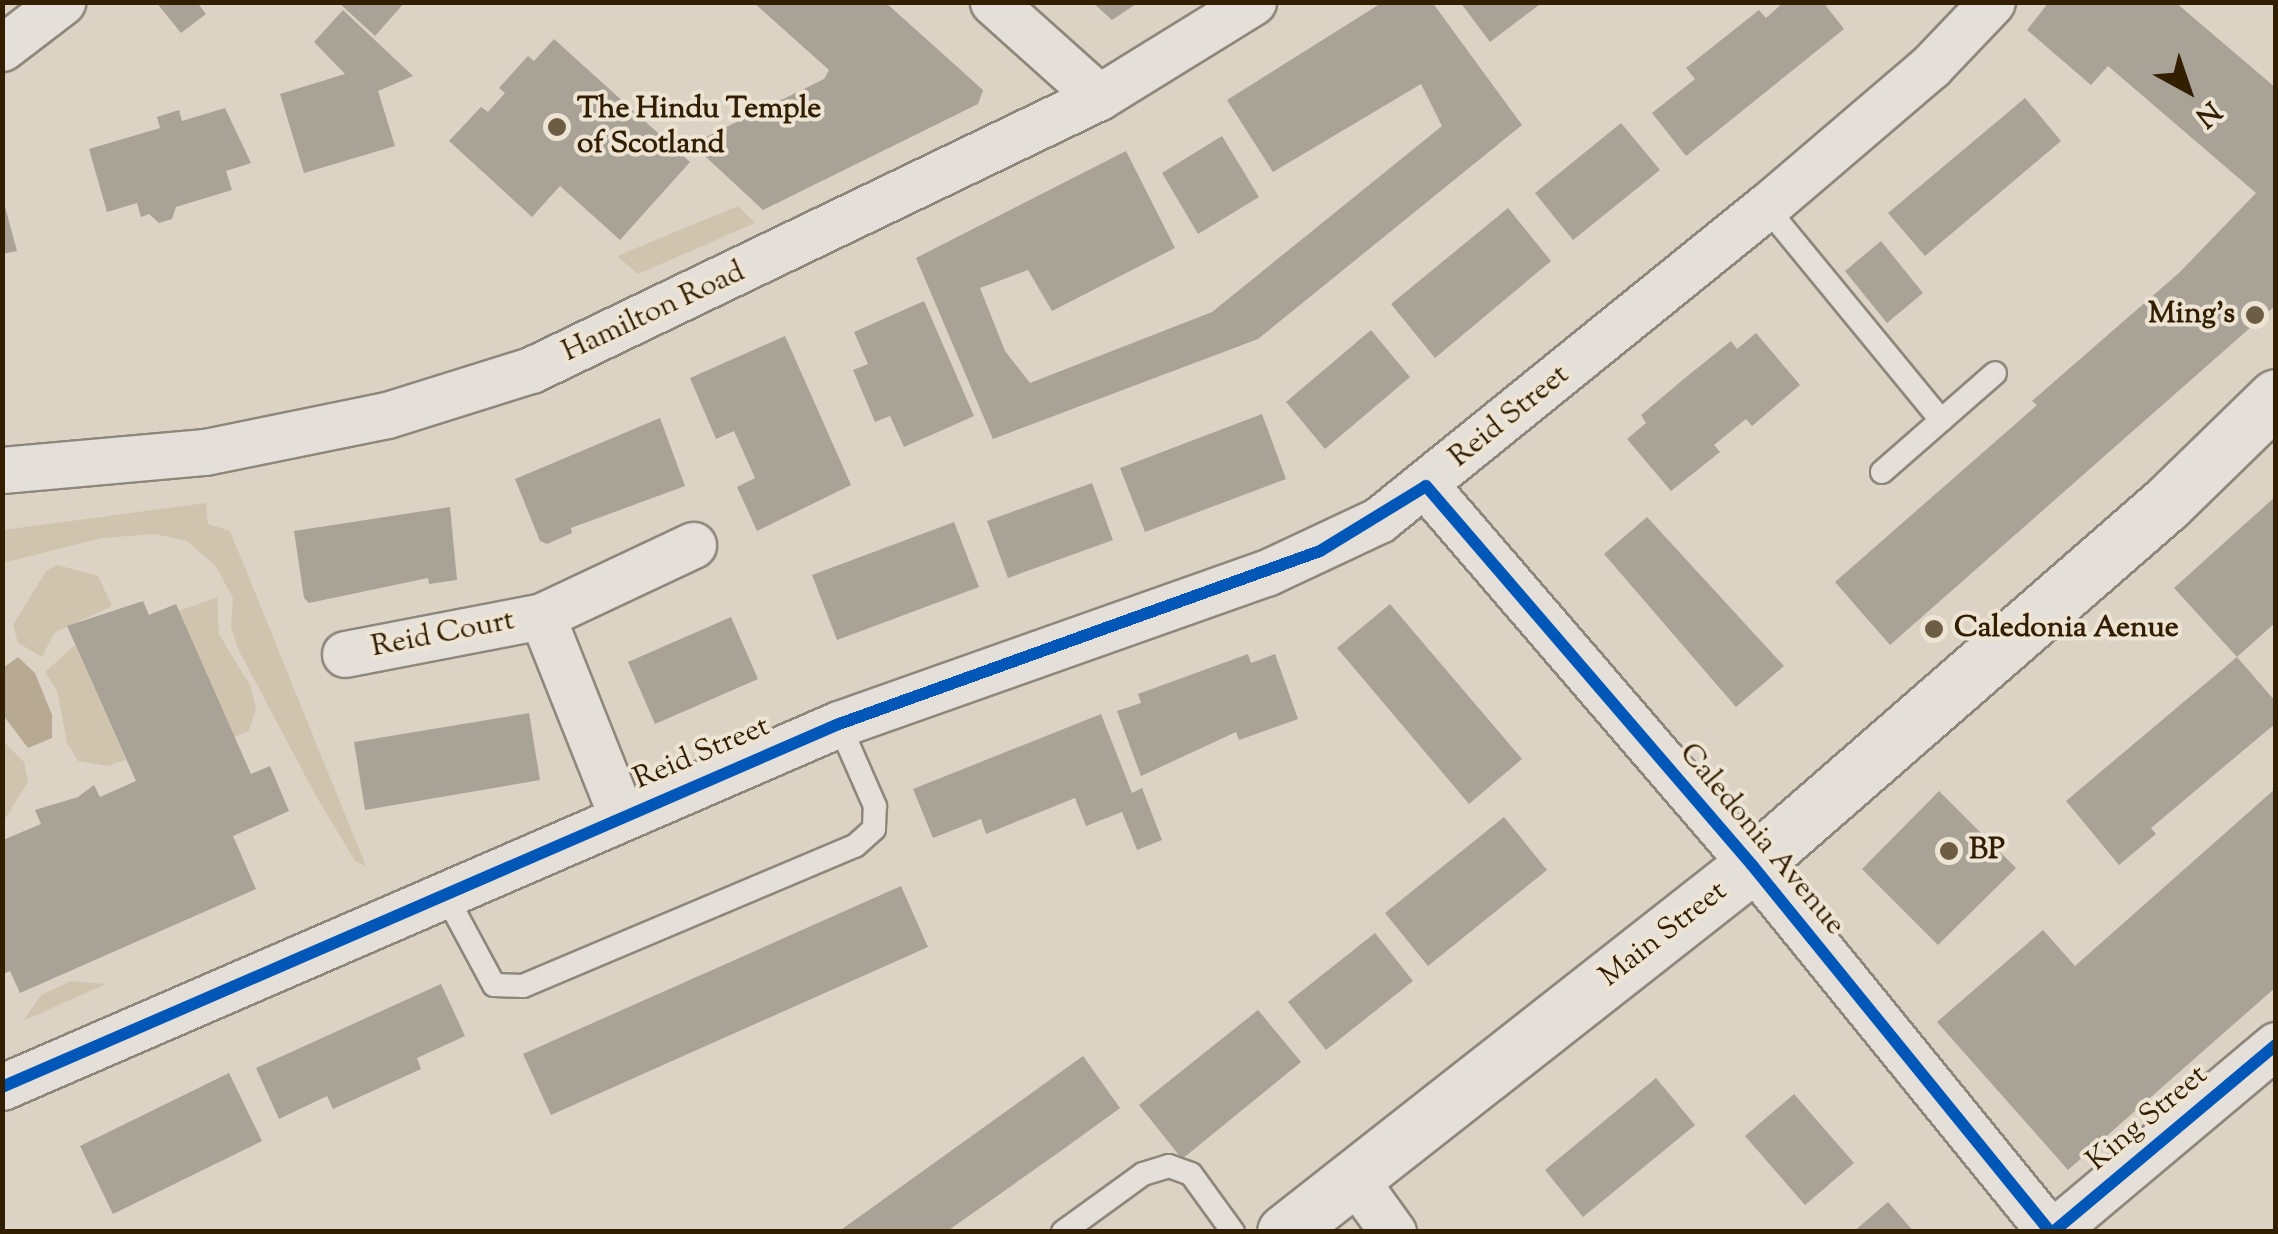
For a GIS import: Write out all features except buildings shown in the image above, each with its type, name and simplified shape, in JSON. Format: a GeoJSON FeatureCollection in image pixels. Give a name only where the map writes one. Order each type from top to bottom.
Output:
{"type":"FeatureCollection","features":[{"type":"Feature","properties":{"kind":"main road","name":"Main Street"},"geometry":{"type":"LineString","coordinates":[[1284,1232],[1752,865],[2166,504],[2276,397]]}},
{"type":"Feature","properties":{"kind":"main road","name":"Main Street"},"geometry":{"type":"LineString","coordinates":[[2166,504],[2276,424]]}},
{"type":"Feature","properties":{"kind":"street"},"geometry":{"type":"LineString","coordinates":[[2,48],[62,2]]}},
{"type":"Feature","properties":{"kind":"street"},"geometry":{"type":"LineString","coordinates":[[993,2],[1099,97]]}},
{"type":"Feature","properties":{"kind":"street","name":"Hamilton Road"},"geometry":{"type":"LineString","coordinates":[[2,470],[204,452],[388,415],[531,370],[1099,97],[1253,2]]}},
{"type":"Feature","properties":{"kind":"street","name":"Reid Street"},"geometry":{"type":"LineString","coordinates":[[2,1086],[621,815],[839,724],[1266,573],[1379,520],[1426,486],[1766,207],[1931,66],[1992,2]]}},
{"type":"Feature","properties":{"kind":"street","name":"Caledonia Avenue"},"geometry":{"type":"LineString","coordinates":[[1426,486],[1752,865],[2052,1232]]}},
{"type":"Feature","properties":{"kind":"street","name":"Reid Court"},"geometry":{"type":"LineString","coordinates":[[345,654],[542,616],[693,545]]}},
{"type":"Feature","properties":{"kind":"street","name":"Reid Court"},"geometry":{"type":"LineString","coordinates":[[542,616],[621,815]]}},
{"type":"Feature","properties":{"kind":"street","name":"King Street"},"geometry":{"type":"LineString","coordinates":[[2052,1232],[2276,1045]]}},
{"type":"Feature","properties":{"kind":"street"},"geometry":{"type":"LineString","coordinates":[[1354,1178],[1393,1232]]}},
{"type":"Feature","properties":{"kind":"lane"},"geometry":{"type":"LineString","coordinates":[[1766,207],[1941,420]]}},
{"type":"Feature","properties":{"kind":"lane"},"geometry":{"type":"LineString","coordinates":[[1882,472],[1996,373]]}},
{"type":"Feature","properties":{"kind":"lane"},"geometry":{"type":"LineString","coordinates":[[445,894],[494,986],[523,986],[855,846],[874,829],[875,806],[839,724]]}},
{"type":"Feature","properties":{"kind":"lane"},"geometry":{"type":"LineString","coordinates":[[1062,1232],[1143,1174],[1169,1166],[1191,1174],[1234,1232]]}},
{"type":"Feature","properties":{"kind":"shaded area"},"geometry":{"type":"Polygon","coordinates":[[[738,206],[755,223],[638,274],[617,256],[738,206]]]}},
{"type":"Feature","properties":{"kind":"shaded area"},"geometry":{"type":"Polygon","coordinates":[[[206,503],[208,524],[230,531],[366,866],[355,861],[316,796],[239,651],[231,627],[233,598],[215,565],[187,541],[155,534],[102,538],[3,563],[3,530],[206,503]]]}},
{"type":"Feature","properties":{"kind":"shaded area"},"geometry":{"type":"Polygon","coordinates":[[[57,565],[98,576],[112,606],[54,633],[42,657],[18,643],[13,625],[46,571],[57,565]]]}},
{"type":"Feature","properties":{"kind":"shaded area"},"geometry":{"type":"Polygon","coordinates":[[[217,597],[219,634],[251,687],[256,709],[249,731],[234,737],[179,611],[217,597]]]}},
{"type":"Feature","properties":{"kind":"shaded area"},"geometry":{"type":"Polygon","coordinates":[[[75,645],[126,760],[107,766],[78,761],[67,743],[57,691],[45,672],[75,645]]]}},
{"type":"Feature","properties":{"kind":"shaded area"},"geometry":{"type":"Polygon","coordinates":[[[18,657],[35,673],[52,715],[52,738],[28,748],[3,715],[3,668],[18,657]]]}},
{"type":"Feature","properties":{"kind":"shaded area"},"geometry":{"type":"Polygon","coordinates":[[[3,741],[24,762],[28,782],[3,822],[3,741]]]}},
{"type":"Feature","properties":{"kind":"shaded area"},"geometry":{"type":"Polygon","coordinates":[[[71,981],[106,984],[23,1021],[41,995],[71,981]]]}},
{"type":"Feature","properties":{"kind":"cycle path"},"geometry":{"type":"LineString","coordinates":[[2,1087],[839,724],[1320,551],[1426,486],[1752,865],[2050,1232]]}},
{"type":"Feature","properties":{"kind":"cycle path"},"geometry":{"type":"LineString","coordinates":[[2053,1232],[2276,1045]]}},
{"type":"Feature","properties":{"kind":"place","name":"The Hindu Temple of Scotland"},"geometry":{"type":"Point","coordinates":[557,127]}},
{"type":"Feature","properties":{"kind":"place","name":"Ming's"},"geometry":{"type":"Point","coordinates":[2255,315]}},
{"type":"Feature","properties":{"kind":"place","name":"Caledonia Aenue"},"geometry":{"type":"Point","coordinates":[1934,629]}},
{"type":"Feature","properties":{"kind":"place","name":"BP"},"geometry":{"type":"Point","coordinates":[1949,851]}}]}
